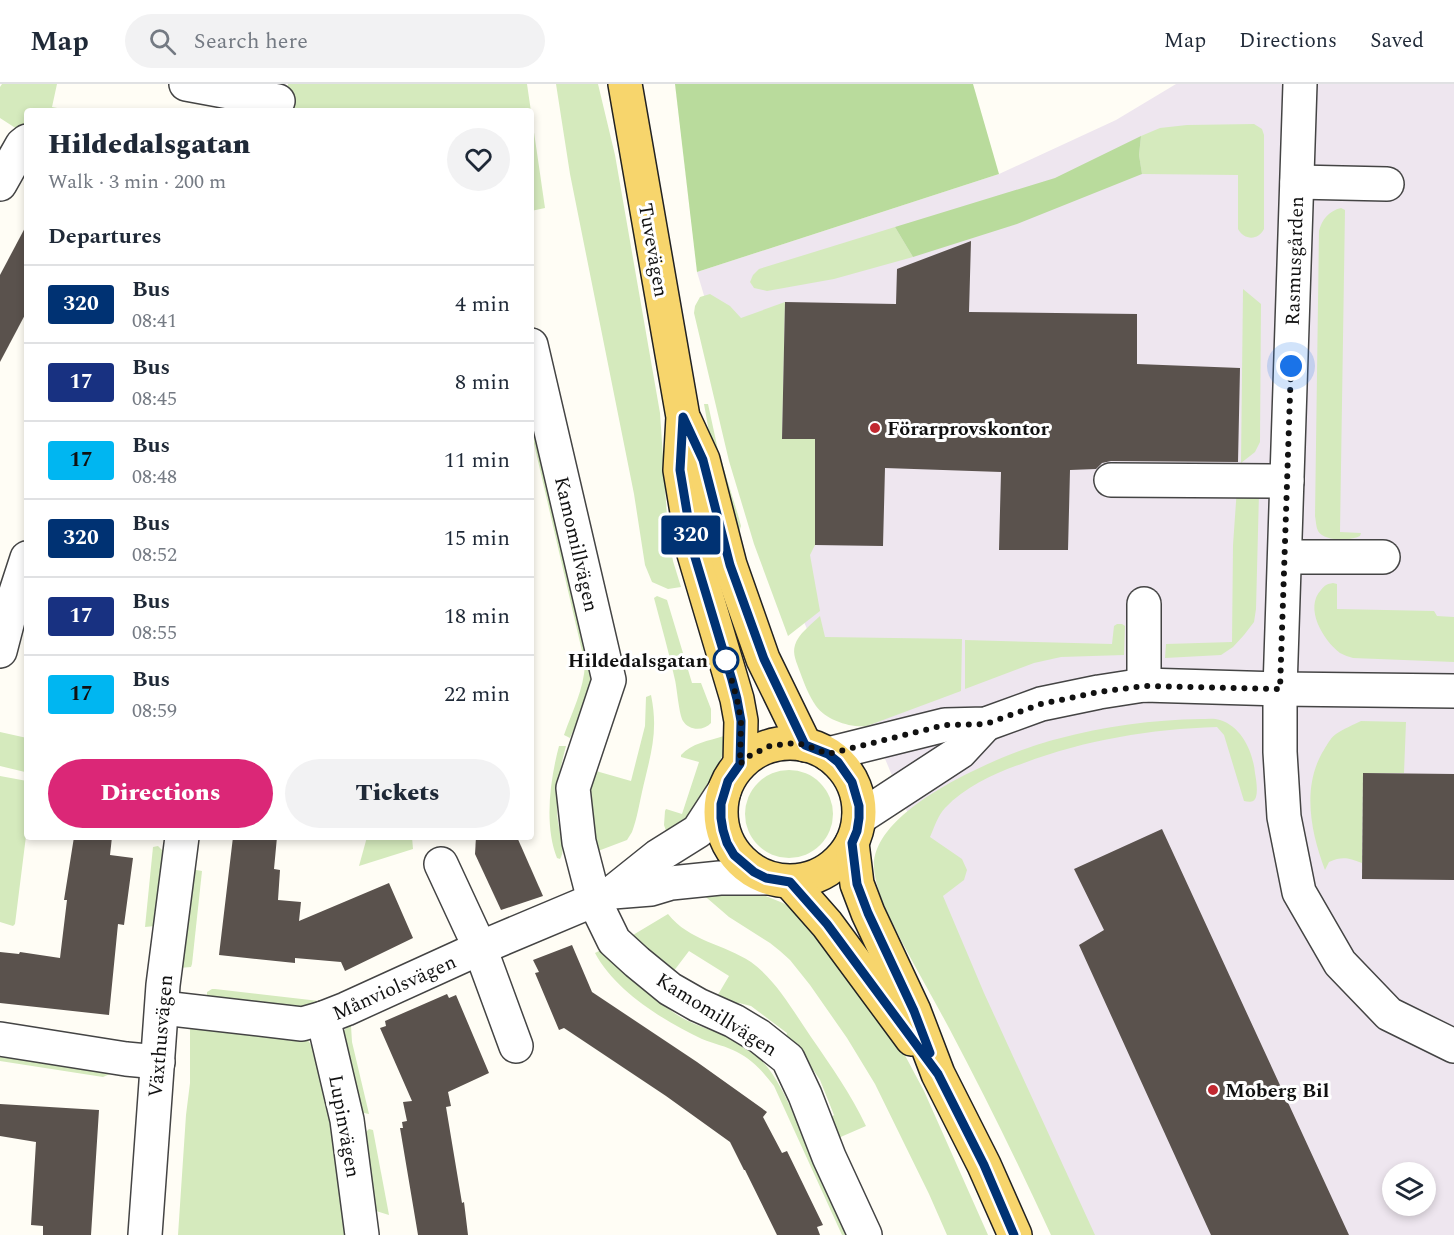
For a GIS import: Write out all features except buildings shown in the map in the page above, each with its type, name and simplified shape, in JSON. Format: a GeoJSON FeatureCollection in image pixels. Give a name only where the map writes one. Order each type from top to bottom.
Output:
{"type":"FeatureCollection","features":[{"type":"Feature","properties":{"kind":"main road","name":"Tuvevägen"},"geometry":{"type":"LineString","coordinates":[[625,84],[683,417],[680,470],[694,554],[737,699],[741,721],[732,777],[721,804],[721,818],[727,843],[743,864],[754,872],[778,880],[827,924],[938,1074]]}},
{"type":"Feature","properties":{"kind":"main road","name":"Tuvevägen"},"geometry":{"type":"LineString","coordinates":[[683,417],[703,460],[730,565],[764,659],[816,749],[838,762],[852,782],[859,806],[856,830],[857,884],[868,913],[914,1011],[938,1074],[984,1165],[1014,1235]]}},
{"type":"Feature","properties":{"kind":"main road"},"geometry":{"type":"LineString","coordinates":[[732,777],[749,756],[770,746],[794,743],[816,749]]}},
{"type":"Feature","properties":{"kind":"main road"},"geometry":{"type":"LineString","coordinates":[[778,880],[801,881],[831,868],[847,852],[856,830]]}},
{"type":"Feature","properties":{"kind":"street"},"geometry":{"type":"LineString","coordinates":[[186,84],[279,99]]}},
{"type":"Feature","properties":{"kind":"street","name":"Rasmusgården"},"geometry":{"type":"LineString","coordinates":[[1300,84],[1280,689],[1280,752],[1284,817],[1299,891],[1340,963],[1389,1014],[1454,1047]]}},
{"type":"Feature","properties":{"kind":"street"},"geometry":{"type":"LineString","coordinates":[[0,184],[24,143]]}},
{"type":"Feature","properties":{"kind":"street"},"geometry":{"type":"LineString","coordinates":[[1297,182],[1387,184]]}},
{"type":"Feature","properties":{"kind":"street","name":"Kamomillvägen"},"geometry":{"type":"LineString","coordinates":[[534,358],[609,680],[573,788],[579,842],[603,896],[614,941],[670,989],[734,1021],[759,1036],[788,1059],[865,1235]]}},
{"type":"Feature","properties":{"kind":"street"},"geometry":{"type":"LineString","coordinates":[[1111,480],[1287,481]]}},
{"type":"Feature","properties":{"kind":"street"},"geometry":{"type":"LineString","coordinates":[[1285,557],[1383,557]]}},
{"type":"Feature","properties":{"kind":"street"},"geometry":{"type":"LineString","coordinates":[[0,651],[18,578]]}},
{"type":"Feature","properties":{"kind":"street"},"geometry":{"type":"LineString","coordinates":[[1144,604],[1144,686]]}},
{"type":"Feature","properties":{"kind":"street"},"geometry":{"type":"LineString","coordinates":[[816,749],[945,725],[986,724],[1041,704],[1099,692],[1144,686],[1454,691]]}},
{"type":"Feature","properties":{"kind":"street"},"geometry":{"type":"LineString","coordinates":[[856,830],[960,752],[986,724]]}},
{"type":"Feature","properties":{"kind":"street","name":"Månviolsvägen"},"geometry":{"type":"LineString","coordinates":[[163,1008],[302,1023],[346,1009],[480,948],[603,896],[658,856],[698,831],[732,777]]}},
{"type":"Feature","properties":{"kind":"street","name":"Växthusvägen"},"geometry":{"type":"LineString","coordinates":[[145,1235],[163,985],[182,840]]}},
{"type":"Feature","properties":{"kind":"street"},"geometry":{"type":"LineString","coordinates":[[441,864],[480,948],[516,1046]]}},
{"type":"Feature","properties":{"kind":"street","name":"Månviolsvägen"},"geometry":{"type":"LineString","coordinates":[[603,896],[651,889],[671,883],[720,878],[778,880]]}},
{"type":"Feature","properties":{"kind":"street","name":"Lupinvägen"},"geometry":{"type":"LineString","coordinates":[[323,1018],[347,1120],[362,1235]]}},
{"type":"Feature","properties":{"kind":"street"},"geometry":{"type":"LineString","coordinates":[[0,1039],[158,1062]]}},
{"type":"Feature","properties":{"kind":"shaded area"},"geometry":{"type":"Polygon","coordinates":[[[1176,84],[1454,84],[1454,1235],[1076,1235],[868,718],[838,706],[794,597],[697,272],[999,174],[1116,120],[1176,84]]]}},
{"type":"Feature","properties":{"kind":"green space"},"geometry":{"type":"Polygon","coordinates":[[[2,84],[57,84],[52,107],[57,108],[24,108],[24,126],[17,129],[0,118],[0,87],[2,84]]]}},
{"type":"Feature","properties":{"kind":"green space"},"geometry":{"type":"Polygon","coordinates":[[[288,84],[527,84],[531,108],[284,108],[288,84]]]}},
{"type":"Feature","properties":{"kind":"green space"},"geometry":{"type":"Polygon","coordinates":[[[556,84],[598,84],[615,155],[660,413],[668,531],[673,561],[681,587],[668,589],[652,582],[645,565],[634,494],[570,174],[556,84]]]}},
{"type":"Feature","properties":{"kind":"green space"},"geometry":{"type":"Polygon","coordinates":[[[675,84],[973,84],[999,174],[697,272],[675,84]]]}},
{"type":"Feature","properties":{"kind":"green space"},"geometry":{"type":"Polygon","coordinates":[[[1254,124],[1262,129],[1264,135],[1264,229],[1258,236],[1247,237],[1238,229],[1238,175],[1142,174],[1139,155],[1141,136],[1160,128],[1187,125],[1254,124]]]}},
{"type":"Feature","properties":{"kind":"green space"},"geometry":{"type":"Polygon","coordinates":[[[534,133],[545,208],[534,210],[534,133]]]}},
{"type":"Feature","properties":{"kind":"green space"},"geometry":{"type":"Polygon","coordinates":[[[1141,136],[1139,155],[1142,174],[1017,224],[913,257],[895,227],[1055,178],[1141,136]]]}},
{"type":"Feature","properties":{"kind":"green space"},"geometry":{"type":"Polygon","coordinates":[[[1341,208],[1345,210],[1340,532],[1361,533],[1360,536],[1344,540],[1321,535],[1317,529],[1315,516],[1319,231],[1327,216],[1341,208]]]}},
{"type":"Feature","properties":{"kind":"green space"},"geometry":{"type":"Polygon","coordinates":[[[895,227],[913,257],[834,279],[767,291],[754,288],[750,282],[759,269],[895,227]]]}},
{"type":"Feature","properties":{"kind":"green space"},"geometry":{"type":"Polygon","coordinates":[[[1243,289],[1261,304],[1260,442],[1255,452],[1241,463],[1243,289]]]}},
{"type":"Feature","properties":{"kind":"green space"},"geometry":{"type":"Polygon","coordinates":[[[710,294],[730,306],[741,318],[785,302],[782,438],[815,439],[815,545],[810,555],[820,611],[788,636],[754,544],[729,461],[694,313],[700,297],[710,294]]]}},
{"type":"Feature","properties":{"kind":"green space"},"geometry":{"type":"Polygon","coordinates":[[[704,404],[708,404],[718,450],[741,526],[739,532],[721,486],[704,404]]]}},
{"type":"Feature","properties":{"kind":"green space"},"geometry":{"type":"Polygon","coordinates":[[[534,412],[592,672],[587,697],[570,738],[564,735],[580,691],[585,664],[534,444],[534,412]]]}},
{"type":"Feature","properties":{"kind":"green space"},"geometry":{"type":"Polygon","coordinates":[[[1237,488],[1259,493],[1254,622],[1233,647],[1221,655],[1165,658],[1166,644],[1232,642],[1233,545],[1237,488]]]}},
{"type":"Feature","properties":{"kind":"green space"},"geometry":{"type":"Polygon","coordinates":[[[1333,583],[1337,584],[1337,609],[1434,611],[1437,616],[1454,617],[1454,662],[1353,658],[1340,653],[1322,632],[1314,606],[1321,590],[1333,583]]]}},
{"type":"Feature","properties":{"kind":"green space"},"geometry":{"type":"Polygon","coordinates":[[[657,596],[667,600],[692,683],[701,683],[711,709],[711,723],[708,726],[697,729],[689,727],[683,721],[673,670],[654,598],[657,596]]]}},
{"type":"Feature","properties":{"kind":"green space"},"geometry":{"type":"Polygon","coordinates":[[[820,616],[825,637],[962,639],[961,691],[867,726],[846,724],[832,719],[820,711],[813,702],[794,655],[794,648],[799,637],[820,616]]]}},
{"type":"Feature","properties":{"kind":"green space"},"geometry":{"type":"Polygon","coordinates":[[[1117,624],[1125,626],[1124,655],[1061,657],[1034,663],[965,689],[965,640],[1112,644],[1114,626],[1117,624]]]}},
{"type":"Feature","properties":{"kind":"green space"},"geometry":{"type":"Polygon","coordinates":[[[651,695],[654,733],[634,827],[627,840],[598,851],[582,817],[589,769],[631,781],[645,726],[646,697],[651,695]]]}},
{"type":"Feature","properties":{"kind":"green space"},"geometry":{"type":"Polygon","coordinates":[[[1213,719],[1228,723],[1234,728],[1249,749],[1254,765],[1257,794],[1253,801],[1244,801],[1224,735],[1217,727],[1168,730],[1119,737],[1071,748],[992,776],[953,800],[938,818],[930,837],[962,859],[967,870],[964,880],[943,896],[984,993],[1095,1235],[1051,1235],[989,1105],[885,907],[874,868],[879,845],[894,824],[917,804],[946,785],[977,769],[1035,745],[1111,727],[1147,722],[1213,719]]]}},
{"type":"Feature","properties":{"kind":"green space"},"geometry":{"type":"Polygon","coordinates":[[[1361,721],[1406,722],[1404,773],[1363,773],[1362,863],[1342,858],[1329,862],[1325,870],[1313,826],[1310,796],[1312,781],[1322,753],[1332,738],[1342,730],[1361,721]]]}},
{"type":"Feature","properties":{"kind":"green space"},"geometry":{"type":"Polygon","coordinates":[[[0,732],[24,737],[24,772],[0,766],[0,732]]]}},
{"type":"Feature","properties":{"kind":"green space"},"geometry":{"type":"Polygon","coordinates":[[[726,737],[725,751],[708,783],[701,808],[667,834],[664,825],[665,811],[666,809],[682,814],[699,762],[681,757],[681,755],[695,745],[726,737]]]}},
{"type":"Feature","properties":{"kind":"green space"},"geometry":{"type":"Polygon","coordinates":[[[559,746],[566,746],[557,796],[557,818],[563,847],[560,859],[557,858],[553,845],[550,817],[551,788],[559,746]]]}},
{"type":"Feature","properties":{"kind":"green space"},"geometry":{"type":"Polygon","coordinates":[[[789,770],[814,777],[826,789],[833,814],[826,839],[814,851],[789,858],[764,851],[752,839],[745,814],[752,789],[764,777],[789,770]]]}},
{"type":"Feature","properties":{"kind":"green space"},"geometry":{"type":"Polygon","coordinates":[[[0,776],[24,780],[26,840],[15,924],[13,926],[0,922],[0,776]]]}},
{"type":"Feature","properties":{"kind":"green space"},"geometry":{"type":"Polygon","coordinates":[[[366,840],[412,840],[413,849],[359,866],[366,840]]]}},
{"type":"Feature","properties":{"kind":"green space"},"geometry":{"type":"Polygon","coordinates":[[[158,846],[163,851],[155,926],[145,927],[153,847],[158,846]]]}},
{"type":"Feature","properties":{"kind":"green space"},"geometry":{"type":"Polygon","coordinates":[[[191,869],[202,871],[192,964],[191,967],[179,968],[191,869]]]}},
{"type":"Feature","properties":{"kind":"green space"},"geometry":{"type":"Polygon","coordinates":[[[700,892],[758,893],[783,903],[805,917],[900,1046],[924,1091],[988,1235],[947,1235],[875,1084],[847,1038],[810,985],[780,951],[729,917],[700,892]]]}},
{"type":"Feature","properties":{"kind":"green space"},"geometry":{"type":"Polygon","coordinates":[[[668,914],[676,923],[696,936],[751,962],[769,978],[833,1069],[866,1126],[836,1139],[826,1122],[834,1115],[820,1080],[814,1071],[784,1046],[787,1033],[751,1006],[732,1004],[716,998],[729,976],[689,951],[670,976],[628,938],[668,914]]]}},
{"type":"Feature","properties":{"kind":"green space"},"geometry":{"type":"Polygon","coordinates":[[[603,949],[651,996],[672,1011],[686,1020],[722,1034],[748,1048],[762,1061],[774,1076],[783,1093],[851,1235],[842,1235],[774,1086],[766,1076],[743,1055],[687,1032],[642,1003],[615,980],[604,967],[595,953],[603,949]]]}},
{"type":"Feature","properties":{"kind":"green space"},"geometry":{"type":"Polygon","coordinates":[[[212,989],[319,1001],[319,1003],[303,1010],[207,998],[207,992],[212,989]]]}},
{"type":"Feature","properties":{"kind":"green space"},"geometry":{"type":"Polygon","coordinates":[[[202,1025],[307,1039],[320,1058],[354,1235],[178,1235],[190,1083],[190,1029],[202,1025]]]}},
{"type":"Feature","properties":{"kind":"green space"},"geometry":{"type":"Polygon","coordinates":[[[348,1025],[351,1026],[352,1042],[369,1114],[359,1112],[343,1047],[344,1031],[348,1025]]]}},
{"type":"Feature","properties":{"kind":"green space"},"geometry":{"type":"Polygon","coordinates":[[[0,1052],[112,1073],[103,1077],[0,1061],[0,1052]]]}},
{"type":"Feature","properties":{"kind":"green space"},"geometry":{"type":"Polygon","coordinates":[[[369,1129],[373,1130],[389,1215],[376,1211],[363,1135],[369,1129]]]}},
{"type":"Feature","properties":{"kind":"bus line","name":"320"},"geometry":{"type":"LineString","coordinates":[[930,1053],[914,1011],[868,913],[857,884],[852,843],[859,818],[857,794],[846,771],[838,762],[817,748],[805,745],[764,659],[730,565],[703,460],[683,417],[680,470],[694,554],[732,680],[741,721],[740,764],[728,781],[721,804],[721,818],[727,843],[734,855],[754,872],[766,878],[790,882],[827,924],[938,1074],[984,1165],[1014,1235]]}},
{"type":"Feature","properties":{"kind":"place","name":"Förarprovskontor"},"geometry":{"type":"Point","coordinates":[875,428]}},
{"type":"Feature","properties":{"kind":"place","name":"Hildedalsgatan"},"geometry":{"type":"Point","coordinates":[726,660]}},
{"type":"Feature","properties":{"kind":"place","name":"Moberg Bil"},"geometry":{"type":"Point","coordinates":[1213,1090]}},
{"type":"Feature","properties":{"kind":"route"},"geometry":{"type":"LineString","coordinates":[[726,660],[741,721],[740,764],[759,750],[770,746],[794,743],[817,748],[828,754],[945,725],[986,724],[1041,704],[1099,692],[1144,686],[1280,689],[1291,366]]}}]}
